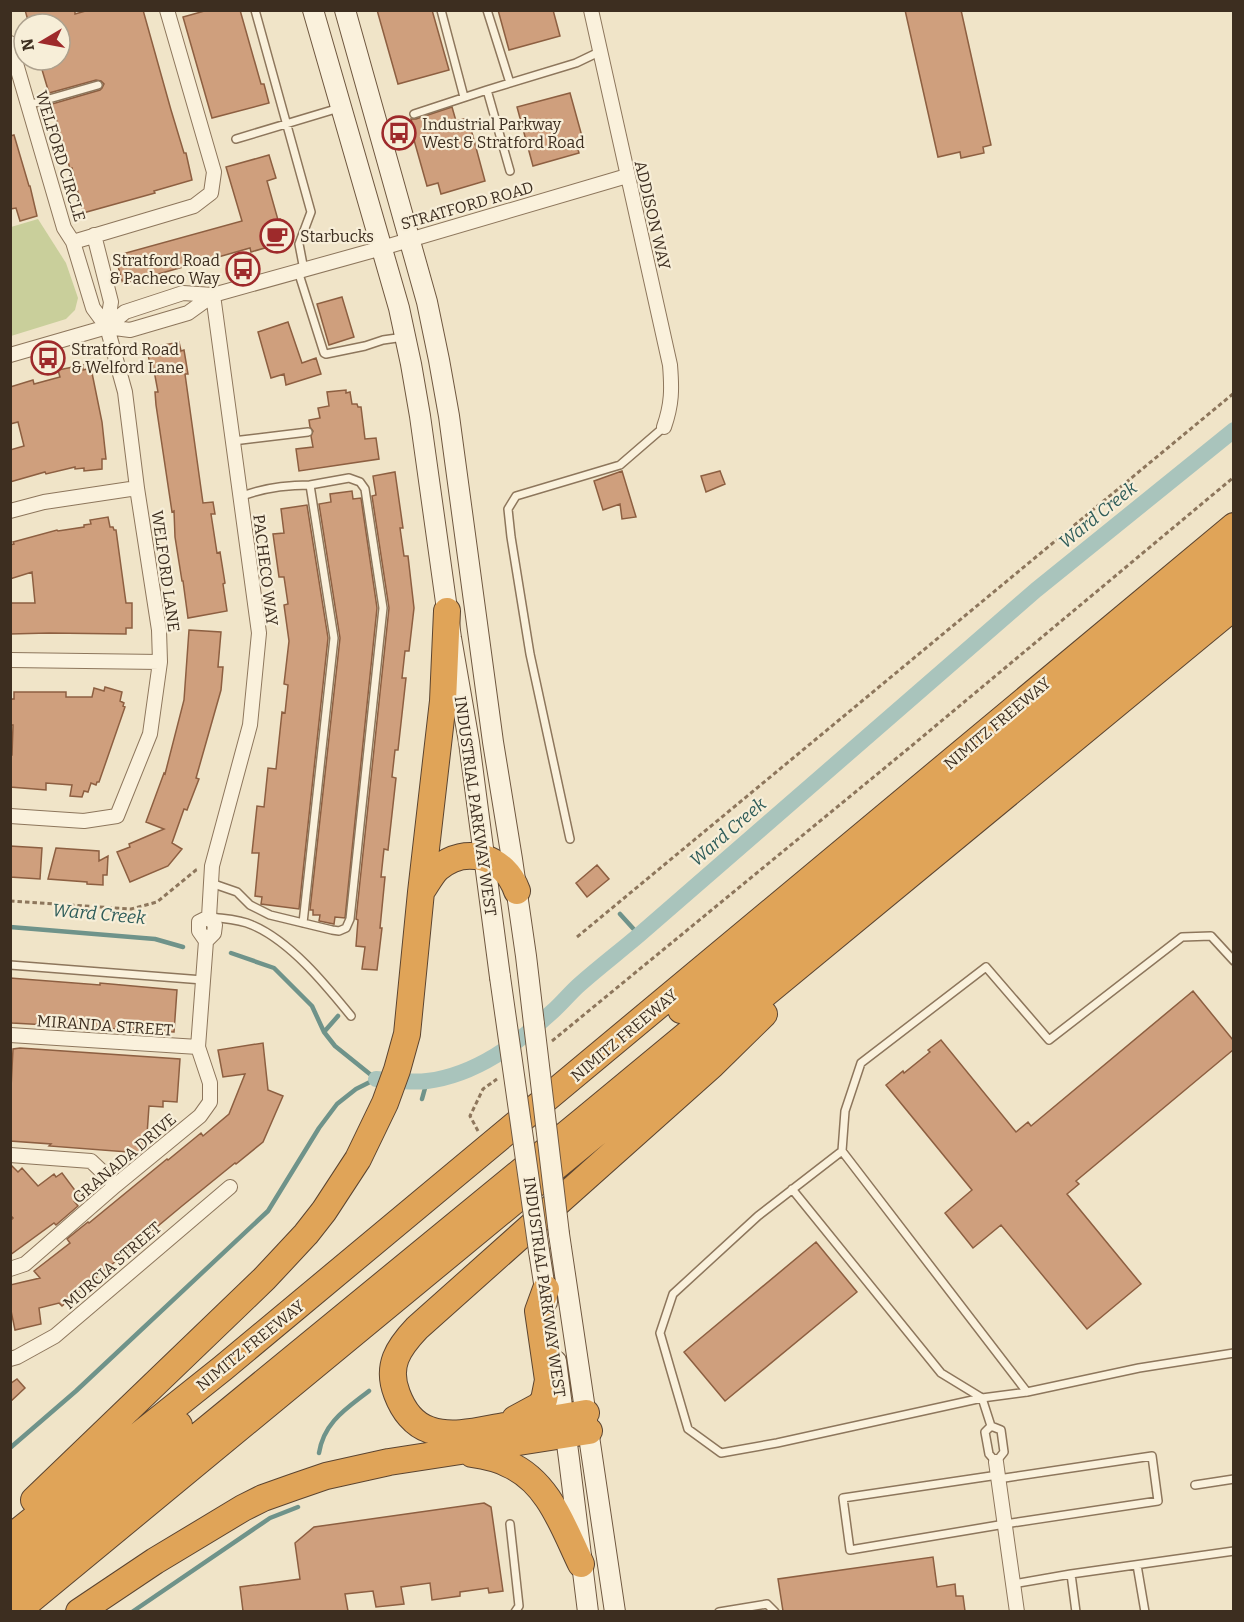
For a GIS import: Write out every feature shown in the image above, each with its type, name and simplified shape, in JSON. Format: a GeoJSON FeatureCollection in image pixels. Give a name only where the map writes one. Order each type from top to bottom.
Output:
{"type":"FeatureCollection","features":[{"type":"Feature","properties":{"kind":"highway","name":"NIMITZ FREEWAY"},"geometry":{"type":"LineString","coordinates":[[10,1538],[214,1375],[488,1149],[1233,526]]}},
{"type":"Feature","properties":{"kind":"highway"},"geometry":{"type":"LineString","coordinates":[[10,1565],[1233,553]]}},
{"type":"Feature","properties":{"kind":"highway"},"geometry":{"type":"LineString","coordinates":[[10,1593],[1233,582]]}},
{"type":"Feature","properties":{"kind":"highway"},"geometry":{"type":"LineString","coordinates":[[16,1611],[1233,607]]}},
{"type":"Feature","properties":{"kind":"highway"},"geometry":{"type":"LineString","coordinates":[[10,1523],[256,1287],[306,1234],[358,1159],[385,1103],[397,1070],[406,1034],[443,701],[447,611]]}},
{"type":"Feature","properties":{"kind":"highway"},"geometry":{"type":"LineString","coordinates":[[421,892],[437,870],[448,862],[459,856],[472,855],[497,864],[507,872],[517,891]]}},
{"type":"Feature","properties":{"kind":"highway"},"geometry":{"type":"LineString","coordinates":[[576,1424],[501,1426],[460,1433],[432,1431],[421,1426],[405,1411],[396,1392],[393,1377],[394,1363],[399,1350],[411,1334],[712,1065],[845,929]]}},
{"type":"Feature","properties":{"kind":"highway"},"geometry":{"type":"LineString","coordinates":[[501,1426],[539,1406],[544,1400],[548,1380],[538,1311],[546,1289]]}},
{"type":"Feature","properties":{"kind":"highway"},"geometry":{"type":"LineString","coordinates":[[79,1611],[183,1543],[263,1498],[315,1479],[355,1469],[463,1452],[576,1424]]}},
{"type":"Feature","properties":{"kind":"highway"},"geometry":{"type":"LineString","coordinates":[[463,1452],[494,1458],[510,1464],[540,1486],[551,1502],[581,1564]]}},
{"type":"Feature","properties":{"kind":"main road","name":"INDUSTRIAL PARKWAY WEST"},"geometry":{"type":"LineString","coordinates":[[313,10],[399,308],[411,364],[447,611],[469,742],[539,1251],[615,1611]]}},
{"type":"Feature","properties":{"kind":"main road","name":"INDUSTRIAL PARKWAY WEST"},"geometry":{"type":"LineString","coordinates":[[345,10],[427,302],[447,405],[491,731],[526,956],[559,1234],[576,1424],[581,1564],[588,1611]]}},
{"type":"Feature","properties":{"kind":"street","name":"WELFORD CIRCLE"},"geometry":{"type":"LineString","coordinates":[[74,242],[194,206],[212,193],[214,172],[167,10]]}},
{"type":"Feature","properties":{"kind":"street","name":"ADDISON WAY"},"geometry":{"type":"LineString","coordinates":[[591,10],[670,366],[671,399],[664,427]]}},
{"type":"Feature","properties":{"kind":"street","name":"WELFORD CIRCLE"},"geometry":{"type":"LineString","coordinates":[[10,43],[64,228],[74,242],[93,308],[107,327]]}},
{"type":"Feature","properties":{"kind":"street","name":"STRATFORD ROAD"},"geometry":{"type":"LineString","coordinates":[[107,327],[125,312],[183,293],[213,295],[627,176]]}},
{"type":"Feature","properties":{"kind":"street","name":"WELFORD CIRCLE"},"geometry":{"type":"LineString","coordinates":[[94,236],[111,302],[107,327]]}},
{"type":"Feature","properties":{"kind":"street","name":"STRATFORD ROAD"},"geometry":{"type":"LineString","coordinates":[[10,355],[107,327],[130,330],[188,313],[213,295]]}},
{"type":"Feature","properties":{"kind":"street","name":"PACHECO WAY"},"geometry":{"type":"LineString","coordinates":[[198,1047],[206,940],[199,931],[199,922],[209,917],[212,866],[250,725],[259,633],[213,295]]}},
{"type":"Feature","properties":{"kind":"street","name":"WELFORD LANE"},"geometry":{"type":"LineString","coordinates":[[10,816],[84,821],[117,816],[150,734],[160,662],[159,630],[125,392],[107,327]]}},
{"type":"Feature","properties":{"kind":"street"},"geometry":{"type":"LineString","coordinates":[[10,511],[44,502],[137,488]]}},
{"type":"Feature","properties":{"kind":"street"},"geometry":{"type":"LineString","coordinates":[[10,660],[160,662]]}},
{"type":"Feature","properties":{"kind":"street","name":"MIRANDA STREET"},"geometry":{"type":"LineString","coordinates":[[10,1035],[198,1047]]}},
{"type":"Feature","properties":{"kind":"street","name":"GRANADA DRIVE"},"geometry":{"type":"LineString","coordinates":[[10,1269],[26,1264],[116,1185],[200,1116],[210,1102],[210,1083],[198,1047]]}},
{"type":"Feature","properties":{"kind":"street"},"geometry":{"type":"LineString","coordinates":[[10,1155],[91,1161],[116,1185]]}},
{"type":"Feature","properties":{"kind":"street","name":"MURCIA STREET"},"geometry":{"type":"LineString","coordinates":[[10,1359],[55,1336],[230,1186]]}},
{"type":"Feature","properties":{"kind":"street"},"geometry":{"type":"LineString","coordinates":[[997,1472],[1017,1611]]}},
{"type":"Feature","properties":{"kind":"lane"},"geometry":{"type":"LineString","coordinates":[[255,10],[311,212],[299,244],[301,271],[324,353],[404,337]]}},
{"type":"Feature","properties":{"kind":"lane"},"geometry":{"type":"LineString","coordinates":[[441,10],[464,97]]}},
{"type":"Feature","properties":{"kind":"lane"},"geometry":{"type":"LineString","coordinates":[[487,10],[510,83]]}},
{"type":"Feature","properties":{"kind":"lane"},"geometry":{"type":"LineString","coordinates":[[414,114],[576,63],[600,52]]}},
{"type":"Feature","properties":{"kind":"lane"},"geometry":{"type":"LineString","coordinates":[[28,105],[98,85]]}},
{"type":"Feature","properties":{"kind":"lane"},"geometry":{"type":"LineString","coordinates":[[488,90],[510,171]]}},
{"type":"Feature","properties":{"kind":"lane"},"geometry":{"type":"LineString","coordinates":[[236,139],[341,108]]}},
{"type":"Feature","properties":{"kind":"lane"},"geometry":{"type":"LineString","coordinates":[[570,839],[530,654],[508,509],[516,496],[620,465],[664,427]]}},
{"type":"Feature","properties":{"kind":"lane"},"geometry":{"type":"LineString","coordinates":[[233,441],[308,432]]}},
{"type":"Feature","properties":{"kind":"lane"},"geometry":{"type":"LineString","coordinates":[[211,883],[237,892],[250,905],[270,915],[339,931],[346,928],[350,919],[384,608],[365,489],[360,483],[349,478],[310,485],[256,490],[240,497]]}},
{"type":"Feature","properties":{"kind":"lane"},"geometry":{"type":"LineString","coordinates":[[303,923],[334,638],[310,485]]}},
{"type":"Feature","properties":{"kind":"lane"},"geometry":{"type":"LineString","coordinates":[[209,917],[244,922],[265,932],[318,977],[351,1016]]}},
{"type":"Feature","properties":{"kind":"lane"},"geometry":{"type":"LineString","coordinates":[[1027,1392],[842,1151],[844,1111],[861,1063],[986,967],[1049,1040],[1182,937],[1211,936],[1233,961]]}},
{"type":"Feature","properties":{"kind":"lane"},"geometry":{"type":"LineString","coordinates":[[10,965],[203,980]]}},
{"type":"Feature","properties":{"kind":"lane"},"geometry":{"type":"LineString","coordinates":[[842,1151],[758,1216],[673,1294],[660,1333],[688,1429],[721,1453],[982,1398],[1027,1392],[1139,1368],[1233,1353]]}},
{"type":"Feature","properties":{"kind":"lane"},"geometry":{"type":"LineString","coordinates":[[792,1189],[941,1373],[982,1398],[991,1426]]}},
{"type":"Feature","properties":{"kind":"lane"},"geometry":{"type":"LineString","coordinates":[[991,1426],[985,1432],[989,1454],[997,1472]]}},
{"type":"Feature","properties":{"kind":"lane"},"geometry":{"type":"LineString","coordinates":[[991,1426],[1001,1430],[1004,1452],[997,1472]]}},
{"type":"Feature","properties":{"kind":"lane"},"geometry":{"type":"LineString","coordinates":[[1152,1456],[1158,1501],[850,1550],[843,1498],[997,1472],[1152,1456]]}},
{"type":"Feature","properties":{"kind":"lane"},"geometry":{"type":"LineString","coordinates":[[1195,1485],[1233,1479]]}},
{"type":"Feature","properties":{"kind":"lane"},"geometry":{"type":"LineString","coordinates":[[510,1524],[519,1606],[515,1611]]}},
{"type":"Feature","properties":{"kind":"lane"},"geometry":{"type":"LineString","coordinates":[[1013,1584],[1233,1551]]}},
{"type":"Feature","properties":{"kind":"lane"},"geometry":{"type":"LineString","coordinates":[[1137,1565],[1145,1611]]}},
{"type":"Feature","properties":{"kind":"lane"},"geometry":{"type":"LineString","coordinates":[[1071,1574],[1076,1611]]}},
{"type":"Feature","properties":{"kind":"lane"},"geometry":{"type":"LineString","coordinates":[[719,1611],[767,1604],[775,1611]]}},
{"type":"Feature","properties":{"kind":"path"},"geometry":{"type":"LineString","coordinates":[[577,937],[1233,393]]}},
{"type":"Feature","properties":{"kind":"path"},"geometry":{"type":"LineString","coordinates":[[550,1042],[891,764],[1233,477]]}},
{"type":"Feature","properties":{"kind":"path"},"geometry":{"type":"LineString","coordinates":[[10,901],[131,909],[157,903],[196,870],[212,866]]}},
{"type":"Feature","properties":{"kind":"path"},"geometry":{"type":"LineString","coordinates":[[488,1149],[470,1116],[483,1089],[503,1075]]}},
{"type":"Feature","properties":{"kind":"green space"},"geometry":{"type":"Polygon","coordinates":[[[38,219],[66,263],[78,298],[75,310],[66,319],[11,336],[11,227],[38,219]]]}},
{"type":"Feature","properties":{"kind":"building"},"geometry":{"type":"Polygon","coordinates":[[[25,10],[75,10],[75,14],[89,10],[143,10],[192,180],[83,213],[52,104],[100,90],[104,84],[96,80],[49,93],[43,72],[72,72],[72,12],[26,12],[25,10]]]}},
{"type":"Feature","properties":{"kind":"building"},"geometry":{"type":"Polygon","coordinates":[[[208,10],[240,10],[261,84],[264,84],[269,103],[212,118],[183,17],[208,10]]]}},
{"type":"Feature","properties":{"kind":"building"},"geometry":{"type":"Polygon","coordinates":[[[377,10],[432,10],[449,70],[398,84],[377,10]]]}},
{"type":"Feature","properties":{"kind":"building"},"geometry":{"type":"Polygon","coordinates":[[[498,10],[553,10],[560,36],[509,50],[498,10]]]}},
{"type":"Feature","properties":{"kind":"building"},"geometry":{"type":"Polygon","coordinates":[[[905,10],[961,10],[991,145],[983,147],[984,153],[961,158],[960,152],[938,157],[905,10]]]}},
{"type":"Feature","properties":{"kind":"building"},"geometry":{"type":"Polygon","coordinates":[[[570,93],[583,140],[576,142],[579,153],[533,166],[517,107],[570,93]]]}},
{"type":"Feature","properties":{"kind":"building"},"geometry":{"type":"Polygon","coordinates":[[[452,107],[456,121],[468,118],[485,181],[441,194],[438,183],[427,186],[412,133],[415,133],[411,119],[452,107]]]}},
{"type":"Feature","properties":{"kind":"building"},"geometry":{"type":"Polygon","coordinates":[[[14,135],[37,216],[20,221],[16,208],[10,209],[10,136],[14,135]]]}},
{"type":"Feature","properties":{"kind":"building"},"geometry":{"type":"Polygon","coordinates":[[[269,155],[276,178],[267,181],[278,220],[280,219],[282,227],[284,226],[289,241],[251,252],[250,248],[123,284],[115,256],[242,221],[226,167],[269,155]]]}},
{"type":"Feature","properties":{"kind":"building"},"geometry":{"type":"Polygon","coordinates":[[[342,297],[354,337],[329,345],[317,304],[342,297]]]}},
{"type":"Feature","properties":{"kind":"building"},"geometry":{"type":"Polygon","coordinates":[[[288,322],[302,363],[316,358],[321,374],[286,385],[284,374],[271,378],[258,332],[288,322]]]}},
{"type":"Feature","properties":{"kind":"building"},"geometry":{"type":"Polygon","coordinates":[[[179,342],[181,351],[184,350],[188,374],[185,374],[203,503],[213,502],[215,514],[211,514],[217,553],[220,552],[227,611],[188,618],[175,537],[174,511],[172,512],[156,405],[155,392],[158,392],[153,365],[150,366],[148,353],[154,352],[153,347],[179,342]]]}},
{"type":"Feature","properties":{"kind":"building"},"geometry":{"type":"Polygon","coordinates":[[[83,365],[83,370],[91,368],[102,422],[106,459],[102,459],[102,469],[84,471],[84,468],[75,469],[75,467],[46,474],[45,472],[10,482],[10,450],[24,446],[18,422],[10,424],[10,387],[33,380],[34,384],[60,377],[58,370],[83,365]]]}},
{"type":"Feature","properties":{"kind":"building"},"geometry":{"type":"Polygon","coordinates":[[[346,390],[346,393],[350,392],[352,404],[361,407],[365,439],[376,438],[379,459],[299,471],[296,449],[313,447],[311,436],[313,431],[309,420],[320,418],[318,408],[329,406],[327,392],[346,390]]]}},
{"type":"Feature","properties":{"kind":"building"},"geometry":{"type":"Polygon","coordinates":[[[622,471],[636,517],[622,519],[620,504],[603,510],[594,481],[622,471]]]}},
{"type":"Feature","properties":{"kind":"building"},"geometry":{"type":"Polygon","coordinates":[[[720,471],[725,484],[706,492],[701,476],[720,471]]]}},
{"type":"Feature","properties":{"kind":"building"},"geometry":{"type":"Polygon","coordinates":[[[395,472],[403,528],[400,528],[404,556],[408,556],[414,608],[409,651],[405,651],[402,678],[406,678],[398,750],[395,750],[392,777],[396,778],[388,850],[384,849],[381,877],[385,877],[377,970],[362,969],[365,947],[356,946],[358,920],[356,919],[389,608],[372,496],[376,495],[373,476],[395,472]]]}},
{"type":"Feature","properties":{"kind":"building"},"geometry":{"type":"Polygon","coordinates":[[[352,491],[353,499],[361,498],[377,608],[345,918],[335,917],[334,924],[319,921],[320,915],[313,915],[313,910],[310,910],[340,638],[319,504],[331,502],[330,494],[352,491]]]}},
{"type":"Feature","properties":{"kind":"building"},"geometry":{"type":"Polygon","coordinates":[[[307,505],[328,638],[299,909],[261,904],[262,897],[255,896],[259,853],[252,853],[257,806],[264,807],[268,768],[276,769],[282,712],[285,713],[288,685],[284,684],[289,641],[284,605],[288,604],[284,577],[279,577],[273,534],[284,533],[281,509],[307,505]]]}},
{"type":"Feature","properties":{"kind":"building"},"geometry":{"type":"Polygon","coordinates":[[[108,517],[110,527],[116,530],[126,603],[132,603],[132,628],[126,628],[126,634],[10,634],[10,603],[35,603],[32,572],[10,579],[10,545],[14,544],[13,542],[57,530],[84,527],[84,525],[91,524],[90,520],[108,517]]]}},
{"type":"Feature","properties":{"kind":"building"},"geometry":{"type":"Polygon","coordinates":[[[189,630],[221,632],[218,667],[223,667],[221,690],[196,778],[199,779],[187,810],[184,809],[172,843],[182,849],[168,866],[130,882],[117,852],[130,847],[129,844],[164,829],[146,822],[165,774],[184,700],[189,630]]]}},
{"type":"Feature","properties":{"kind":"building"},"geometry":{"type":"Polygon","coordinates":[[[105,687],[122,692],[120,701],[125,707],[99,782],[96,785],[91,783],[88,792],[84,791],[82,797],[70,796],[72,785],[46,783],[46,790],[10,787],[13,725],[10,725],[10,699],[14,699],[14,692],[66,692],[66,697],[92,697],[94,688],[104,691],[105,687]]]}},
{"type":"Feature","properties":{"kind":"building"},"geometry":{"type":"Polygon","coordinates":[[[10,846],[42,848],[40,879],[10,877],[10,846]]]}},
{"type":"Feature","properties":{"kind":"building"},"geometry":{"type":"Polygon","coordinates":[[[56,848],[99,851],[99,861],[108,856],[107,875],[103,875],[103,885],[48,879],[56,848]]]}},
{"type":"Feature","properties":{"kind":"building"},"geometry":{"type":"Polygon","coordinates":[[[597,865],[609,879],[587,897],[576,883],[597,865]]]}},
{"type":"Feature","properties":{"kind":"building"},"geometry":{"type":"Polygon","coordinates":[[[10,978],[177,990],[174,1032],[12,1023],[10,1021],[10,978]]]}},
{"type":"Feature","properties":{"kind":"building"},"geometry":{"type":"Polygon","coordinates":[[[1193,991],[1233,1040],[1233,1050],[1076,1181],[1079,1184],[1067,1194],[1141,1284],[1087,1329],[1001,1225],[973,1248],[945,1213],[972,1190],[886,1085],[930,1052],[928,1050],[941,1040],[1016,1132],[1028,1122],[1031,1126],[1193,991]]]}},
{"type":"Feature","properties":{"kind":"building"},"geometry":{"type":"Polygon","coordinates":[[[263,1043],[268,1090],[283,1096],[263,1142],[62,1306],[59,1303],[39,1308],[41,1324],[15,1330],[10,1306],[10,1285],[40,1278],[34,1271],[70,1243],[67,1239],[167,1159],[201,1133],[203,1136],[229,1114],[245,1074],[223,1077],[218,1050],[263,1043]]]}},
{"type":"Feature","properties":{"kind":"building"},"geometry":{"type":"Polygon","coordinates":[[[13,1049],[180,1059],[177,1102],[163,1101],[163,1107],[149,1106],[146,1149],[141,1153],[10,1141],[13,1049]]]}},
{"type":"Feature","properties":{"kind":"building"},"geometry":{"type":"Polygon","coordinates":[[[10,1164],[18,1172],[22,1168],[38,1186],[54,1174],[56,1177],[62,1173],[80,1197],[74,1201],[78,1206],[56,1225],[54,1223],[10,1255],[10,1221],[13,1218],[10,1215],[10,1164]]]}},
{"type":"Feature","properties":{"kind":"building"},"geometry":{"type":"Polygon","coordinates":[[[816,1242],[857,1292],[725,1401],[684,1352],[816,1242]]]}},
{"type":"Feature","properties":{"kind":"building"},"geometry":{"type":"Polygon","coordinates":[[[17,1379],[25,1388],[10,1402],[10,1384],[17,1379]]]}},
{"type":"Feature","properties":{"kind":"building"},"geometry":{"type":"Polygon","coordinates":[[[484,1503],[491,1507],[503,1591],[489,1593],[488,1588],[460,1592],[460,1596],[432,1600],[430,1583],[401,1587],[404,1604],[376,1607],[373,1591],[345,1594],[348,1611],[243,1611],[240,1587],[300,1579],[295,1543],[314,1527],[484,1503]]]}},
{"type":"Feature","properties":{"kind":"building"},"geometry":{"type":"Polygon","coordinates":[[[933,1557],[937,1587],[955,1584],[956,1596],[963,1596],[965,1611],[783,1611],[778,1579],[933,1557]]]}},
{"type":"Feature","properties":{"kind":"waterway","name":"Ward Creek"},"geometry":{"type":"LineString","coordinates":[[376,1079],[414,1082],[445,1078],[479,1065],[511,1046],[1036,590],[1234,430]]}},
{"type":"Feature","properties":{"kind":"waterway"},"geometry":{"type":"LineString","coordinates":[[620,914],[639,935]]}},
{"type":"Feature","properties":{"kind":"waterway","name":"Ward Creek"},"geometry":{"type":"LineString","coordinates":[[10,927],[155,939],[183,947]]}},
{"type":"Feature","properties":{"kind":"waterway"},"geometry":{"type":"LineString","coordinates":[[10,1448],[76,1391],[268,1211],[319,1128],[337,1104],[356,1089],[376,1079],[335,1046],[324,1032],[312,1006],[274,968],[231,953]]}},
{"type":"Feature","properties":{"kind":"waterway"},"geometry":{"type":"LineString","coordinates":[[324,1032],[338,1016]]}},
{"type":"Feature","properties":{"kind":"waterway"},"geometry":{"type":"LineString","coordinates":[[422,1099],[427,1081]]}},
{"type":"Feature","properties":{"kind":"waterway"},"geometry":{"type":"LineString","coordinates":[[319,1453],[326,1433],[337,1417],[369,1391]]}},
{"type":"Feature","properties":{"kind":"waterway"},"geometry":{"type":"LineString","coordinates":[[132,1612],[270,1518],[298,1507]]}},
{"type":"Feature","properties":{"kind":"place","name":"Industrial Parkway West & Stratford Road"},"geometry":{"type":"Point","coordinates":[399,133]}},
{"type":"Feature","properties":{"kind":"place","name":"Starbucks"},"geometry":{"type":"Point","coordinates":[277,236]}},
{"type":"Feature","properties":{"kind":"place","name":"Stratford Road & Pacheco Way"},"geometry":{"type":"Point","coordinates":[243,269]}},
{"type":"Feature","properties":{"kind":"place","name":"Stratford Road & Welford Lane"},"geometry":{"type":"Point","coordinates":[48,358]}}]}
